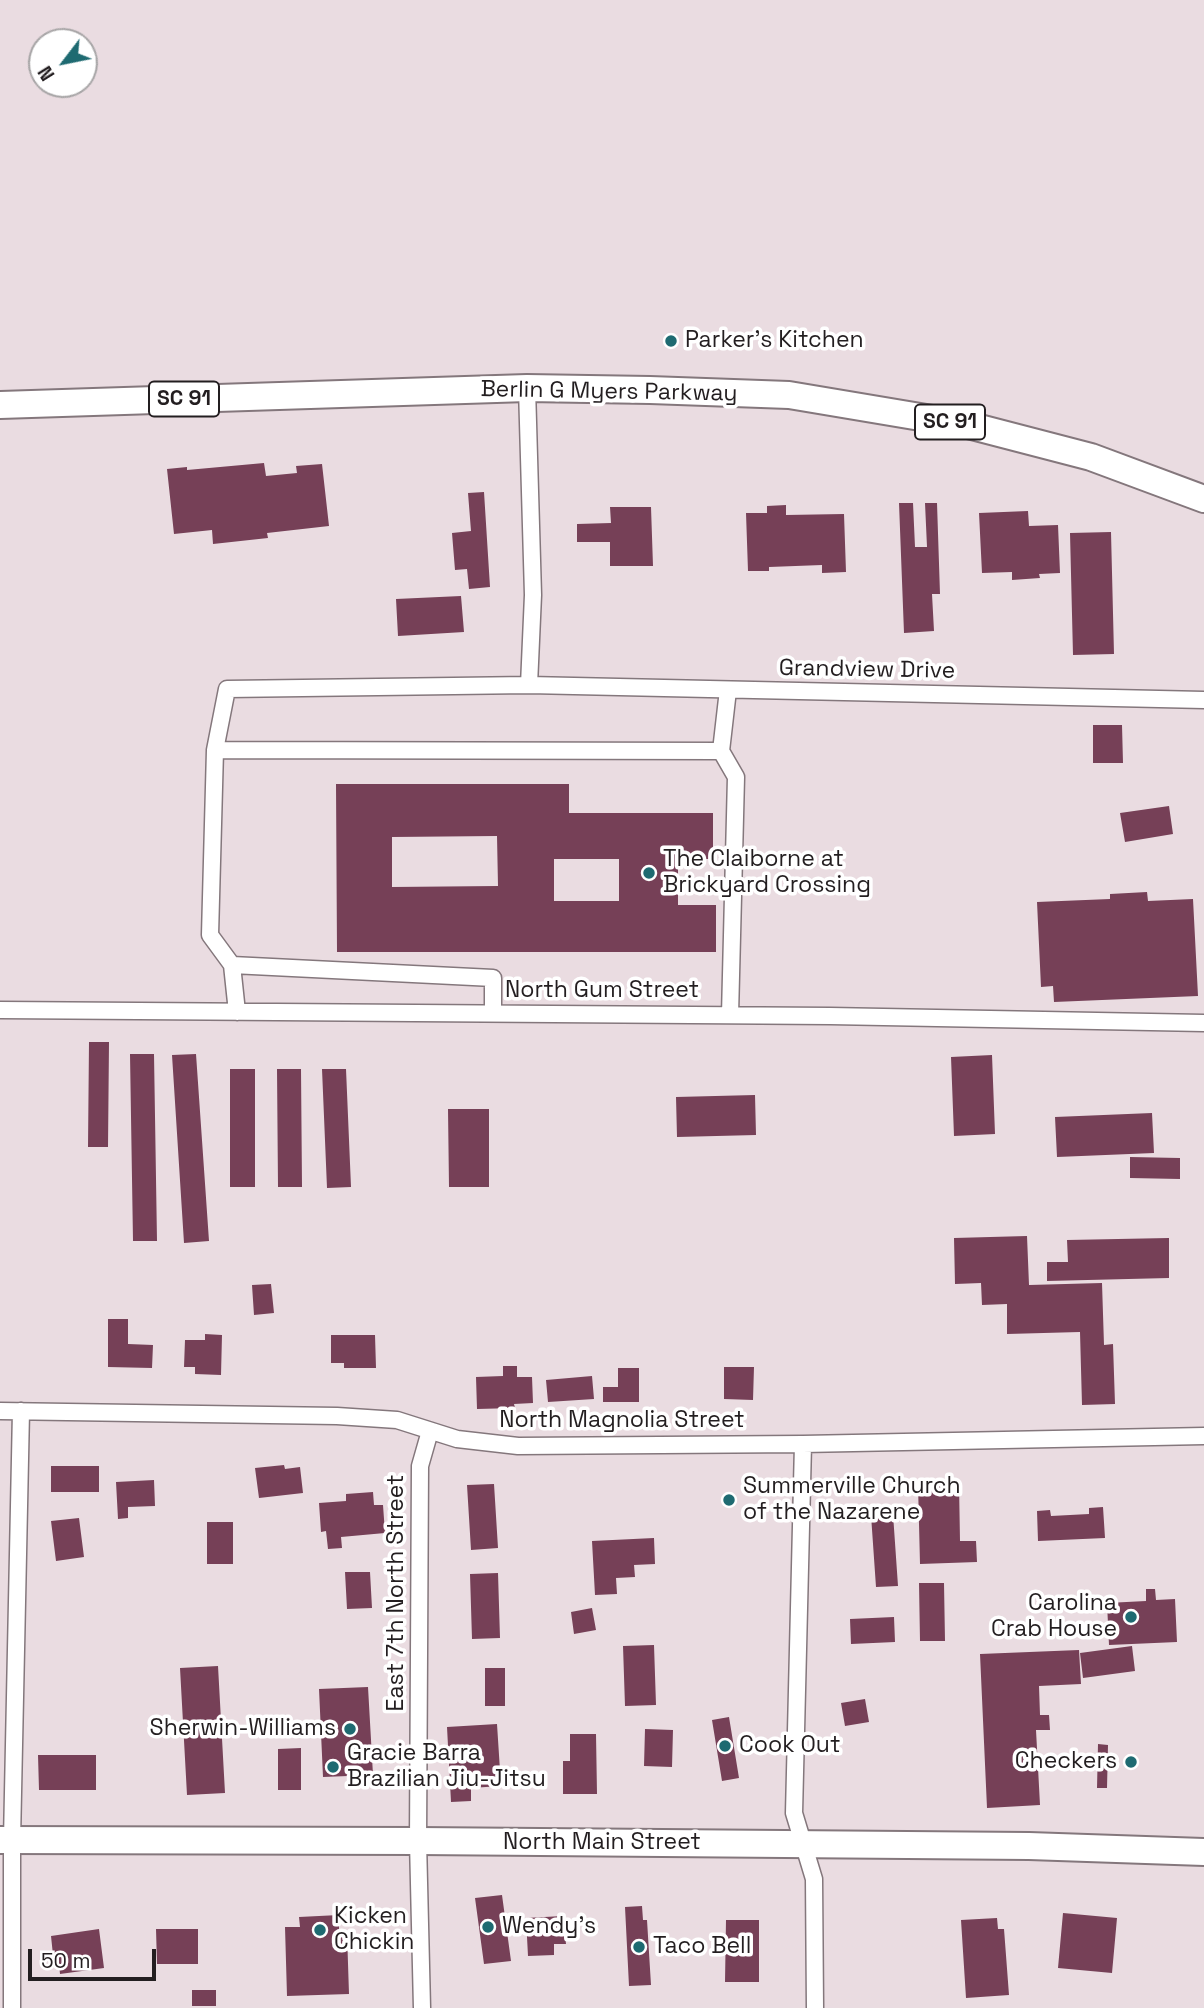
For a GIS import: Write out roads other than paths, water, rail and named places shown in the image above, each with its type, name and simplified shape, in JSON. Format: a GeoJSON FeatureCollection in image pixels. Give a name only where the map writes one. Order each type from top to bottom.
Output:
{"type":"FeatureCollection","features":[{"type":"Feature","properties":{"kind":"main road","name":"Berlin G Myers Parkway"},"geometry":{"type":"LineString","coordinates":[[0,405],[527,388],[789,395],[968,425],[1091,457],[1204,499]]}},
{"type":"Feature","properties":{"kind":"main road","name":"North Main Street"},"geometry":{"type":"LineString","coordinates":[[6,1840],[1029,1846],[1204,1852]]}},
{"type":"Feature","properties":{"kind":"street"},"geometry":{"type":"LineString","coordinates":[[527,388],[533,595],[529,685]]}},
{"type":"Feature","properties":{"kind":"street","name":"Grandview Drive"},"geometry":{"type":"LineString","coordinates":[[215,750],[228,689],[529,685],[1204,700]]}},
{"type":"Feature","properties":{"kind":"street"},"geometry":{"type":"LineString","coordinates":[[728,690],[721,751],[736,777],[730,1015]]}},
{"type":"Feature","properties":{"kind":"street"},"geometry":{"type":"LineString","coordinates":[[237,1012],[232,965],[210,935],[215,750],[721,751]]}},
{"type":"Feature","properties":{"kind":"street"},"geometry":{"type":"LineString","coordinates":[[232,965],[493,978],[494,1013]]}},
{"type":"Feature","properties":{"kind":"street","name":"North Gum Street"},"geometry":{"type":"LineString","coordinates":[[0,1010],[730,1015],[1204,1023]]}},
{"type":"Feature","properties":{"kind":"street","name":"North Magnolia Street"},"geometry":{"type":"LineString","coordinates":[[0,1410],[337,1416],[397,1420],[457,1439],[517,1446],[803,1444],[1204,1436]]}},
{"type":"Feature","properties":{"kind":"street"},"geometry":{"type":"LineString","coordinates":[[12,2008],[6,1840],[21,1411]]}},
{"type":"Feature","properties":{"kind":"street","name":"East 7th North Street"},"geometry":{"type":"LineString","coordinates":[[422,2008],[418,1841],[420,1466],[430,1431]]}},
{"type":"Feature","properties":{"kind":"street"},"geometry":{"type":"LineString","coordinates":[[803,1444],[794,1813],[814,1879],[815,2008]]}},
{"type":"Feature","properties":{"kind":"place","name":"Parker's Kitchen"},"geometry":{"type":"Point","coordinates":[671,341]}},
{"type":"Feature","properties":{"kind":"place","name":"The Claiborne at Brickyard Crossing"},"geometry":{"type":"Point","coordinates":[649,873]}},
{"type":"Feature","properties":{"kind":"place","name":"Summerville Church of the Nazarene"},"geometry":{"type":"Point","coordinates":[729,1500]}},
{"type":"Feature","properties":{"kind":"place","name":"Carolina Crab House"},"geometry":{"type":"Point","coordinates":[1131,1617]}},
{"type":"Feature","properties":{"kind":"place","name":"Sherwin-Williams"},"geometry":{"type":"Point","coordinates":[350,1729]}},
{"type":"Feature","properties":{"kind":"place","name":"Cook Out"},"geometry":{"type":"Point","coordinates":[725,1746]}},
{"type":"Feature","properties":{"kind":"place","name":"Checkers"},"geometry":{"type":"Point","coordinates":[1131,1762]}},
{"type":"Feature","properties":{"kind":"place","name":"Gracie Barra Brazilian Jiu-Jitsu"},"geometry":{"type":"Point","coordinates":[333,1767]}},
{"type":"Feature","properties":{"kind":"place","name":"Wendy's"},"geometry":{"type":"Point","coordinates":[488,1927]}},
{"type":"Feature","properties":{"kind":"place","name":"Kicken Chickin"},"geometry":{"type":"Point","coordinates":[320,1930]}},
{"type":"Feature","properties":{"kind":"place","name":"Taco Bell"},"geometry":{"type":"Point","coordinates":[639,1947]}}]}
